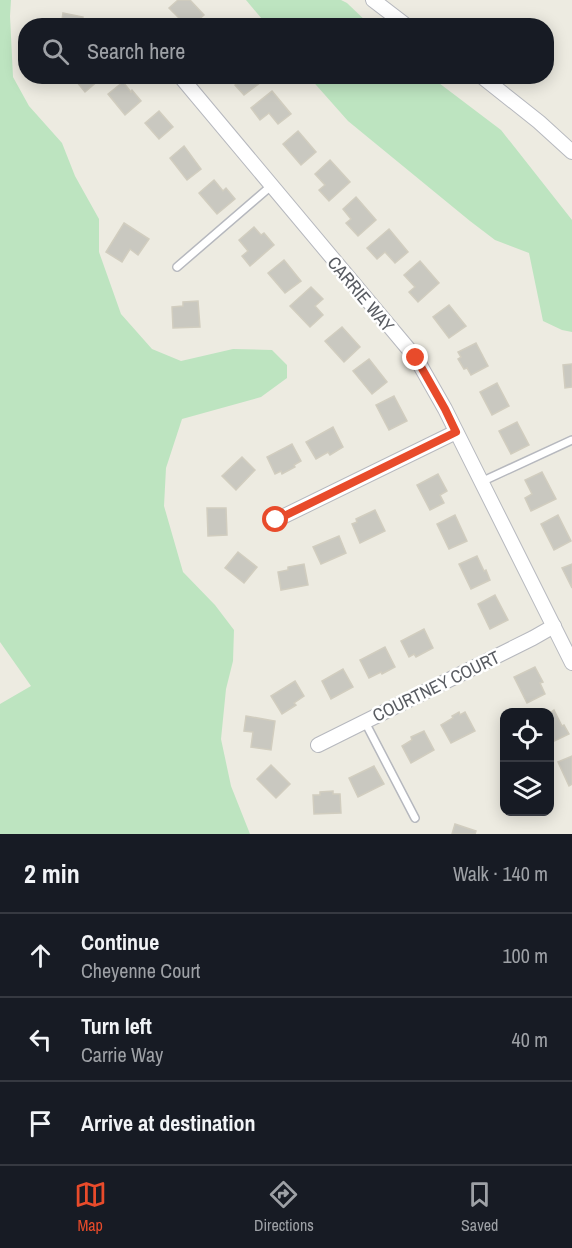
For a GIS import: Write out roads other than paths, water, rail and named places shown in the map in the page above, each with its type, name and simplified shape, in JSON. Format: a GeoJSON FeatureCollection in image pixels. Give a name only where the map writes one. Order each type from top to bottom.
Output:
{"type":"FeatureCollection","features":[{"type":"Feature","properties":{"kind":"street"},"geometry":{"type":"LineString","coordinates":[[373,0],[397,18]]}},
{"type":"Feature","properties":{"kind":"street","name":"CARRIE WAY"},"geometry":{"type":"LineString","coordinates":[[187,84],[416,358],[445,409],[572,663]]}},
{"type":"Feature","properties":{"kind":"street"},"geometry":{"type":"LineString","coordinates":[[491,84],[572,152]]}},
{"type":"Feature","properties":{"kind":"street"},"geometry":{"type":"LineString","coordinates":[[276,520],[456,432]]}},
{"type":"Feature","properties":{"kind":"street","name":"COURTNEY COURT"},"geometry":{"type":"LineString","coordinates":[[318,745],[554,626]]}},
{"type":"Feature","properties":{"kind":"lane"},"geometry":{"type":"LineString","coordinates":[[177,267],[271,186]]}},
{"type":"Feature","properties":{"kind":"lane"},"geometry":{"type":"LineString","coordinates":[[481,482],[572,440]]}},
{"type":"Feature","properties":{"kind":"lane"},"geometry":{"type":"LineString","coordinates":[[365,722],[415,818]]}}]}
